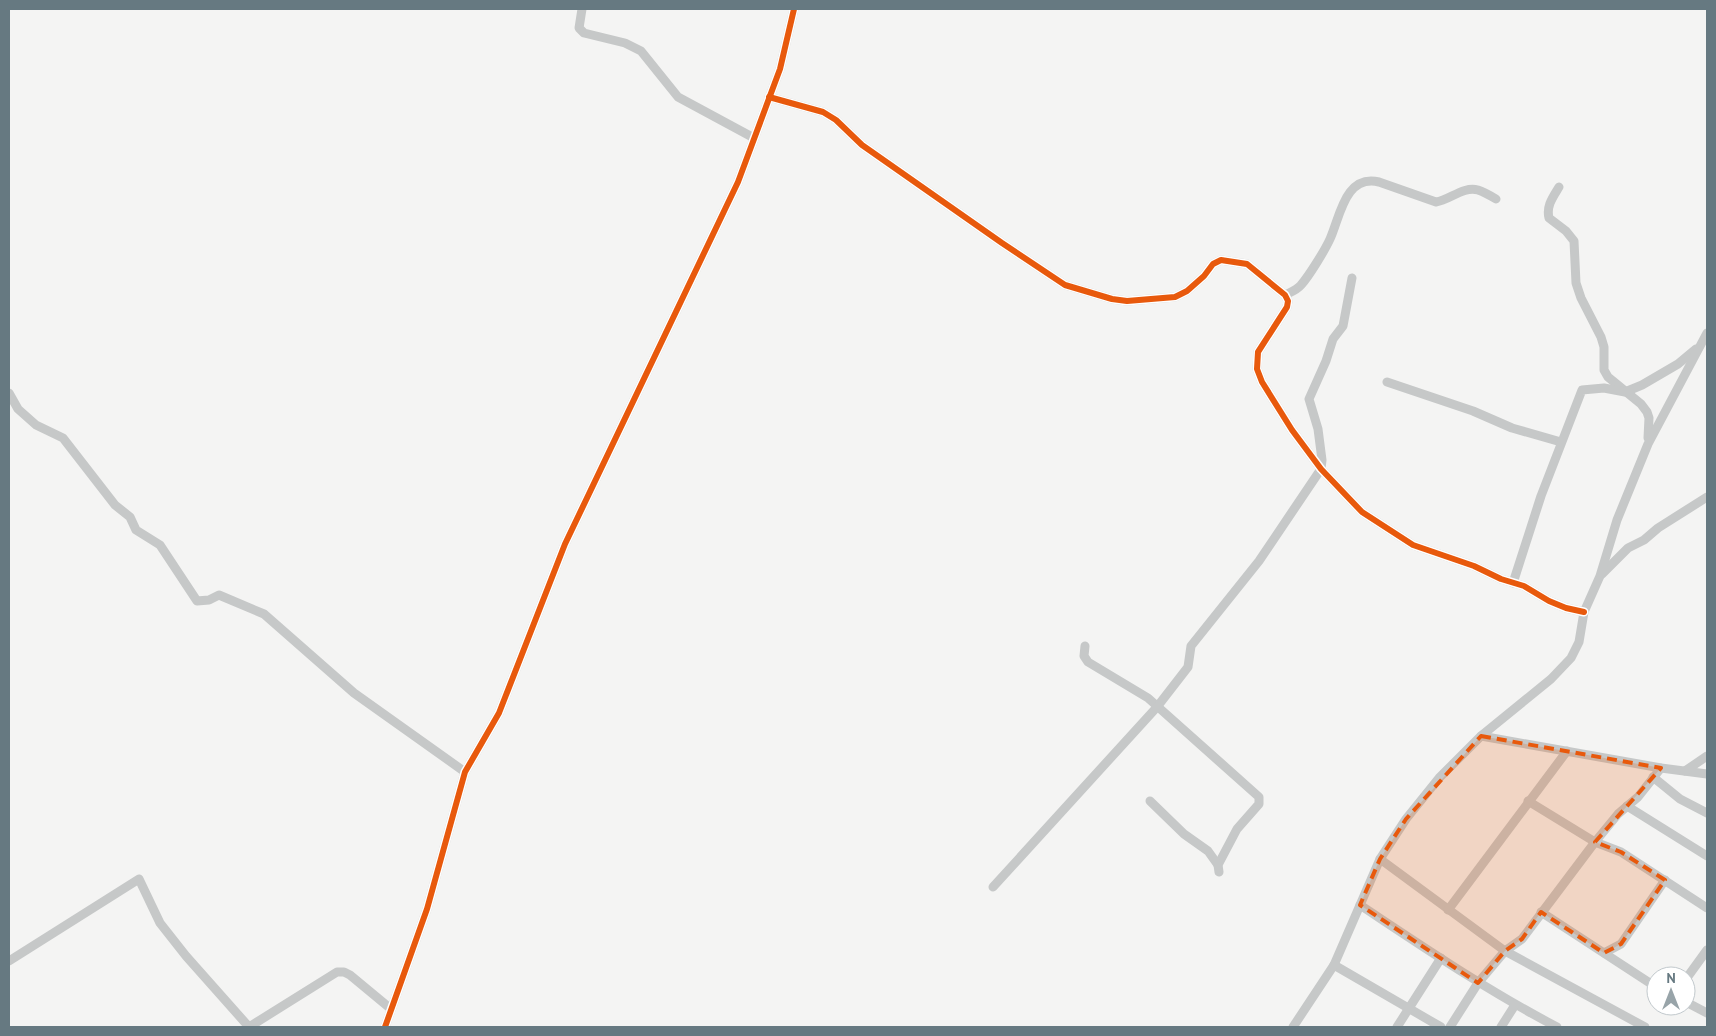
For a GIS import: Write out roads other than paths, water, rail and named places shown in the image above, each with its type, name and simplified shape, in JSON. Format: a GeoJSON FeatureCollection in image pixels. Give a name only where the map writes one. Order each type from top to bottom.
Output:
{"type":"FeatureCollection","features":[{"type":"Feature","properties":{"kind":"street"},"geometry":{"type":"LineString","coordinates":[[582,9],[579,28],[584,33],[625,43],[641,51],[678,97],[754,138]]}},
{"type":"Feature","properties":{"kind":"street"},"geometry":{"type":"LineString","coordinates":[[385,1027],[427,909],[465,772],[499,713],[565,544],[738,182],[780,69],[794,9]]}},
{"type":"Feature","properties":{"kind":"street"},"geometry":{"type":"LineString","coordinates":[[769,97],[823,112],[836,120],[862,145],[1065,285],[1127,302],[1174,297],[1187,291],[1204,276],[1213,264],[1221,260],[1247,264],[1285,294],[1288,301],[1287,307],[1258,352],[1257,369],[1262,382],[1292,430],[1321,468],[1362,512],[1413,545],[1524,586],[1549,601],[1566,608],[1584,612]]}},
{"type":"Feature","properties":{"kind":"street"},"geometry":{"type":"LineString","coordinates":[[1285,294],[1293,292],[1301,286],[1330,240],[1343,202],[1356,186],[1364,181],[1379,182],[1436,202],[1465,190],[1477,190],[1496,199]]}},
{"type":"Feature","properties":{"kind":"street"},"geometry":{"type":"LineString","coordinates":[[1559,187],[1549,204],[1548,218],[1566,231],[1574,241],[1576,283],[1581,298],[1601,337],[1604,347],[1604,370],[1608,378],[1641,404],[1647,412],[1649,418],[1648,444]]}},
{"type":"Feature","properties":{"kind":"street"},"geometry":{"type":"LineString","coordinates":[[993,887],[1157,707],[1188,667],[1191,646],[1259,561],[1321,468],[1322,460],[1318,429],[1309,399],[1326,361],[1333,339],[1343,326],[1352,278]]}},
{"type":"Feature","properties":{"kind":"street"},"geometry":{"type":"LineString","coordinates":[[1293,1027],[1334,966],[1380,859],[1406,819],[1439,778],[1481,736],[1551,679],[1572,658],[1579,642],[1584,612],[1600,576],[1617,520],[1648,444],[1707,333]]}},
{"type":"Feature","properties":{"kind":"street"},"geometry":{"type":"LineString","coordinates":[[1513,583],[1541,496],[1582,390],[1604,388],[1625,392],[1659,377],[1699,347]]}},
{"type":"Feature","properties":{"kind":"street"},"geometry":{"type":"LineString","coordinates":[[1386,382],[1473,411],[1512,428],[1561,442]]}},
{"type":"Feature","properties":{"kind":"street"},"geometry":{"type":"LineString","coordinates":[[9,393],[18,409],[36,425],[63,438],[115,505],[130,517],[136,530],[160,545],[197,601],[210,600],[219,595],[264,614],[354,693],[465,772]]}},
{"type":"Feature","properties":{"kind":"street"},"geometry":{"type":"LineString","coordinates":[[1600,576],[1628,548],[1644,540],[1658,528],[1707,498]]}},
{"type":"Feature","properties":{"kind":"street"},"geometry":{"type":"LineString","coordinates":[[1085,646],[1084,656],[1088,662],[1148,698],[1259,797],[1259,804],[1237,829],[1218,868],[1208,851],[1184,834],[1150,801]]}},
{"type":"Feature","properties":{"kind":"street"},"geometry":{"type":"LineString","coordinates":[[1481,736],[1661,768],[1707,774]]}},
{"type":"Feature","properties":{"kind":"street"},"geometry":{"type":"LineString","coordinates":[[1448,910],[1567,751]]}},
{"type":"Feature","properties":{"kind":"street"},"geometry":{"type":"LineString","coordinates":[[1684,771],[1707,756]]}},
{"type":"Feature","properties":{"kind":"street"},"geometry":{"type":"LineString","coordinates":[[1450,1027],[1478,983],[1505,951],[1522,939],[1595,842],[1618,814],[1638,797],[1661,768]]}},
{"type":"Feature","properties":{"kind":"street"},"geometry":{"type":"LineString","coordinates":[[1654,777],[1680,799],[1707,813]]}},
{"type":"Feature","properties":{"kind":"street"},"geometry":{"type":"LineString","coordinates":[[1528,801],[1595,842],[1621,852],[1707,908]]}},
{"type":"Feature","properties":{"kind":"street"},"geometry":{"type":"LineString","coordinates":[[1627,806],[1707,856]]}},
{"type":"Feature","properties":{"kind":"street"},"geometry":{"type":"LineString","coordinates":[[1380,859],[1505,951],[1645,1027]]}},
{"type":"Feature","properties":{"kind":"street"},"geometry":{"type":"LineString","coordinates":[[9,960],[139,879],[160,923],[192,963],[249,1027],[337,972],[344,972],[350,975],[391,1009]]}},
{"type":"Feature","properties":{"kind":"street"},"geometry":{"type":"LineString","coordinates":[[1604,953],[1621,944],[1665,880]]}},
{"type":"Feature","properties":{"kind":"street"},"geometry":{"type":"LineString","coordinates":[[1360,905],[1478,983],[1557,1027]]}},
{"type":"Feature","properties":{"kind":"street"},"geometry":{"type":"LineString","coordinates":[[1541,912],[1646,980]]}},
{"type":"Feature","properties":{"kind":"street"},"geometry":{"type":"LineString","coordinates":[[1695,966],[1707,950]]}},
{"type":"Feature","properties":{"kind":"street"},"geometry":{"type":"LineString","coordinates":[[1397,1027],[1441,958]]}},
{"type":"Feature","properties":{"kind":"street"},"geometry":{"type":"LineString","coordinates":[[1334,966],[1440,1027]]}},
{"type":"Feature","properties":{"kind":"street"},"geometry":{"type":"LineString","coordinates":[[1501,1027],[1515,1005]]}}]}
